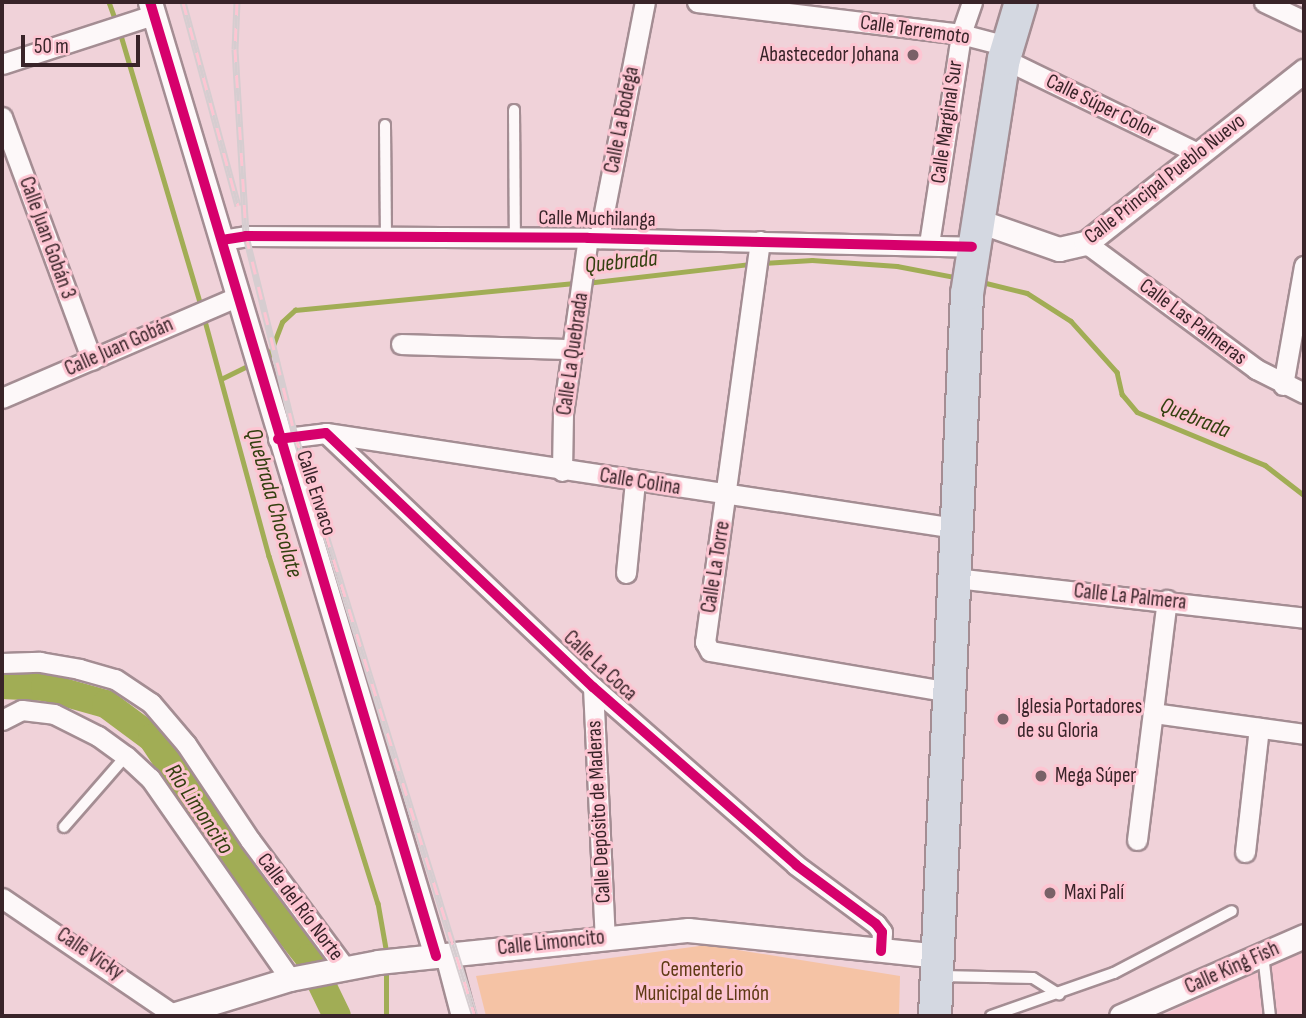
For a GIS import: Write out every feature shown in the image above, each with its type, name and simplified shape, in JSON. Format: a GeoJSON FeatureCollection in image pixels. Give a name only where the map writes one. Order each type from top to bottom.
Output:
{"type":"FeatureCollection","features":[{"type":"Feature","properties":{"kind":"highway"},"geometry":{"type":"LineString","coordinates":[[935,1016],[933,963],[939,692],[959,247],[990,45],[1002,2]]}},
{"type":"Feature","properties":{"kind":"highway"},"geometry":{"type":"LineString","coordinates":[[990,45],[1021,2]]}},
{"type":"Feature","properties":{"kind":"highway"},"geometry":{"type":"LineString","coordinates":[[939,692],[955,578],[947,527]]}},
{"type":"Feature","properties":{"kind":"highway"},"geometry":{"type":"LineString","coordinates":[[915,1016],[933,963]]}},
{"type":"Feature","properties":{"kind":"street","name":"Calle La Bodega"},"geometry":{"type":"LineString","coordinates":[[594,238],[645,2]]}},
{"type":"Feature","properties":{"kind":"street","name":"Calle Terremoto"},"geometry":{"type":"LineString","coordinates":[[697,2],[990,45]]}},
{"type":"Feature","properties":{"kind":"street","name":"Calle Marginal Sur"},"geometry":{"type":"LineString","coordinates":[[959,247],[990,45],[972,2]]}},
{"type":"Feature","properties":{"kind":"street"},"geometry":{"type":"LineString","coordinates":[[1264,2],[1304,21]]}},
{"type":"Feature","properties":{"kind":"street"},"geometry":{"type":"LineString","coordinates":[[2,64],[106,31],[148,12]]}},
{"type":"Feature","properties":{"kind":"street","name":"Calle Envaco"},"geometry":{"type":"LineString","coordinates":[[148,12],[222,240],[278,439],[463,1016]]}},
{"type":"Feature","properties":{"kind":"street","name":"Calle Súper Color"},"geometry":{"type":"LineString","coordinates":[[990,45],[1198,153]]}},
{"type":"Feature","properties":{"kind":"street","name":"Calle Principal Pueblo Nuevo"},"geometry":{"type":"LineString","coordinates":[[959,247],[1059,249],[1086,243],[1304,71]]}},
{"type":"Feature","properties":{"kind":"street","name":"Calle Juan Gobán 3"},"geometry":{"type":"LineString","coordinates":[[2,117],[92,360]]}},
{"type":"Feature","properties":{"kind":"street","name":"Calle Muchilanga"},"geometry":{"type":"LineString","coordinates":[[222,240],[246,236],[594,238],[760,246],[959,247]]}},
{"type":"Feature","properties":{"kind":"street","name":"Calle La Quebrada"},"geometry":{"type":"LineString","coordinates":[[562,471],[564,413],[586,260],[594,238]]}},
{"type":"Feature","properties":{"kind":"street","name":"Calle Las Palmeras"},"geometry":{"type":"LineString","coordinates":[[1086,243],[1283,384],[1304,393]]}},
{"type":"Feature","properties":{"kind":"street","name":"Calle La Torre"},"geometry":{"type":"LineString","coordinates":[[760,246],[706,631],[710,651],[939,692]]}},
{"type":"Feature","properties":{"kind":"street"},"geometry":{"type":"LineString","coordinates":[[1283,384],[1304,265]]}},
{"type":"Feature","properties":{"kind":"street","name":"Calle Juan Gobán"},"geometry":{"type":"LineString","coordinates":[[2,398],[236,297]]}},
{"type":"Feature","properties":{"kind":"street"},"geometry":{"type":"LineString","coordinates":[[401,344],[573,349]]}},
{"type":"Feature","properties":{"kind":"street"},"geometry":{"type":"LineString","coordinates":[[278,439],[326,433]]}},
{"type":"Feature","properties":{"kind":"street","name":"Calle Colina"},"geometry":{"type":"LineString","coordinates":[[326,433],[727,496],[947,527]]}},
{"type":"Feature","properties":{"kind":"street","name":"Calle La Coca"},"geometry":{"type":"LineString","coordinates":[[326,433],[593,687],[796,865],[876,924],[882,932],[881,951]]}},
{"type":"Feature","properties":{"kind":"street"},"geometry":{"type":"LineString","coordinates":[[626,573],[635,481]]}},
{"type":"Feature","properties":{"kind":"street","name":"Calle La Palmera"},"geometry":{"type":"LineString","coordinates":[[955,578],[1167,600],[1304,618]]}},
{"type":"Feature","properties":{"kind":"street"},"geometry":{"type":"LineString","coordinates":[[1137,840],[1167,600]]}},
{"type":"Feature","properties":{"kind":"street","name":"Calle del Río Norte"},"geometry":{"type":"LineString","coordinates":[[2,663],[40,662],[79,669],[115,679],[151,703],[186,744],[339,969]]}},
{"type":"Feature","properties":{"kind":"street","name":"Calle Depósito de Maderas"},"geometry":{"type":"LineString","coordinates":[[593,687],[605,937]]}},
{"type":"Feature","properties":{"kind":"street"},"geometry":{"type":"LineString","coordinates":[[2,720],[22,710],[54,714],[98,736],[126,756],[150,778],[296,978]]}},
{"type":"Feature","properties":{"kind":"street"},"geometry":{"type":"LineString","coordinates":[[1153,713],[1304,734]]}},
{"type":"Feature","properties":{"kind":"street"},"geometry":{"type":"LineString","coordinates":[[1245,852],[1259,728]]}},
{"type":"Feature","properties":{"kind":"street","name":"Calle Vicky"},"geometry":{"type":"LineString","coordinates":[[2,898],[172,1016]]}},
{"type":"Feature","properties":{"kind":"street","name":"Calle Limoncito"},"geometry":{"type":"LineString","coordinates":[[172,1016],[226,1009],[296,978],[339,969],[388,961],[688,930],[881,951],[933,963]]}},
{"type":"Feature","properties":{"kind":"street","name":"Calle King Fish"},"geometry":{"type":"LineString","coordinates":[[1121,1016],[1304,936]]}},
{"type":"Feature","properties":{"kind":"lane"},"geometry":{"type":"LineString","coordinates":[[514,110],[515,238]]}},
{"type":"Feature","properties":{"kind":"lane"},"geometry":{"type":"LineString","coordinates":[[385,125],[386,238]]}},
{"type":"Feature","properties":{"kind":"lane"},"geometry":{"type":"LineString","coordinates":[[64,827],[126,756]]}},
{"type":"Feature","properties":{"kind":"lane"},"geometry":{"type":"LineString","coordinates":[[991,1016],[1059,995],[1114,973],[1232,911]]}},
{"type":"Feature","properties":{"kind":"lane"},"geometry":{"type":"LineString","coordinates":[[1263,953],[1270,1016]]}},
{"type":"Feature","properties":{"kind":"lane"},"geometry":{"type":"LineString","coordinates":[[933,963],[1033,978],[1059,995]]}},
{"type":"Feature","properties":{"kind":"shaded area"},"geometry":{"type":"Polygon","coordinates":[[[1304,953],[1304,1016],[1161,1016],[1285,959],[1304,953]]]}},
{"type":"Feature","properties":{"kind":"green space","name":"Cementerio Municipal de Limón"},"geometry":{"type":"Polygon","coordinates":[[[707,945],[900,976],[899,1016],[486,1016],[476,976],[707,945]]]}},
{"type":"Feature","properties":{"kind":"waterway","name":"Quebrada Chocolate"},"geometry":{"type":"LineString","coordinates":[[109,2],[116,21]]}},
{"type":"Feature","properties":{"kind":"waterway","name":"Quebrada Chocolate"},"geometry":{"type":"LineString","coordinates":[[120,32],[201,306]]}},
{"type":"Feature","properties":{"kind":"waterway","name":"Quebrada"},"geometry":{"type":"LineString","coordinates":[[763,263],[812,260],[897,266],[960,278]]}},
{"type":"Feature","properties":{"kind":"waterway","name":"Quebrada"},"geometry":{"type":"LineString","coordinates":[[586,283],[751,264]]}},
{"type":"Feature","properties":{"kind":"waterway","name":"Quebrada"},"geometry":{"type":"LineString","coordinates":[[982,282],[1027,293],[1071,321],[1117,372],[1122,394],[1137,412],[1265,465],[1304,495]]}},
{"type":"Feature","properties":{"kind":"waterway","name":"Quebrada"},"geometry":{"type":"LineString","coordinates":[[269,356],[282,322],[295,310],[577,283]]}},
{"type":"Feature","properties":{"kind":"waterway","name":"Quebrada Chocolate"},"geometry":{"type":"LineString","coordinates":[[204,317],[269,556],[378,903],[387,954]]}},
{"type":"Feature","properties":{"kind":"waterway","name":"Quebrada"},"geometry":{"type":"LineString","coordinates":[[221,379],[248,366]]}},
{"type":"Feature","properties":{"kind":"waterway","name":"Río Limoncito"},"geometry":{"type":"LineString","coordinates":[[2,685],[45,687],[106,704],[152,738],[233,860],[309,958],[337,1016]]}},
{"type":"Feature","properties":{"kind":"waterway","name":"Quebrada Chocolate"},"geometry":{"type":"LineString","coordinates":[[386,967],[386,1016]]}},
{"type":"Feature","properties":{"kind":"railway"},"geometry":{"type":"LineString","coordinates":[[183,2],[238,206]]}},
{"type":"Feature","properties":{"kind":"railway"},"geometry":{"type":"LineString","coordinates":[[237,2],[235,49],[246,236],[295,435],[475,1016]]}},
{"type":"Feature","properties":{"kind":"cycle path"},"geometry":{"type":"LineString","coordinates":[[150,2],[436,956]]}},
{"type":"Feature","properties":{"kind":"cycle path"},"geometry":{"type":"LineString","coordinates":[[222,240],[246,236],[588,238],[972,247]]}},
{"type":"Feature","properties":{"kind":"cycle path"},"geometry":{"type":"LineString","coordinates":[[278,439],[326,433],[593,687],[796,865],[876,924],[882,932],[881,951]]}},
{"type":"Feature","properties":{"kind":"place","name":"Abastecedor Johana"},"geometry":{"type":"Point","coordinates":[913,55]}},
{"type":"Feature","properties":{"kind":"place","name":"Iglesia Portadores de su Gloria"},"geometry":{"type":"Point","coordinates":[1003,719]}},
{"type":"Feature","properties":{"kind":"place","name":"Mega Súper"},"geometry":{"type":"Point","coordinates":[1041,776]}},
{"type":"Feature","properties":{"kind":"place","name":"Maxi Palí"},"geometry":{"type":"Point","coordinates":[1050,893]}}]}
